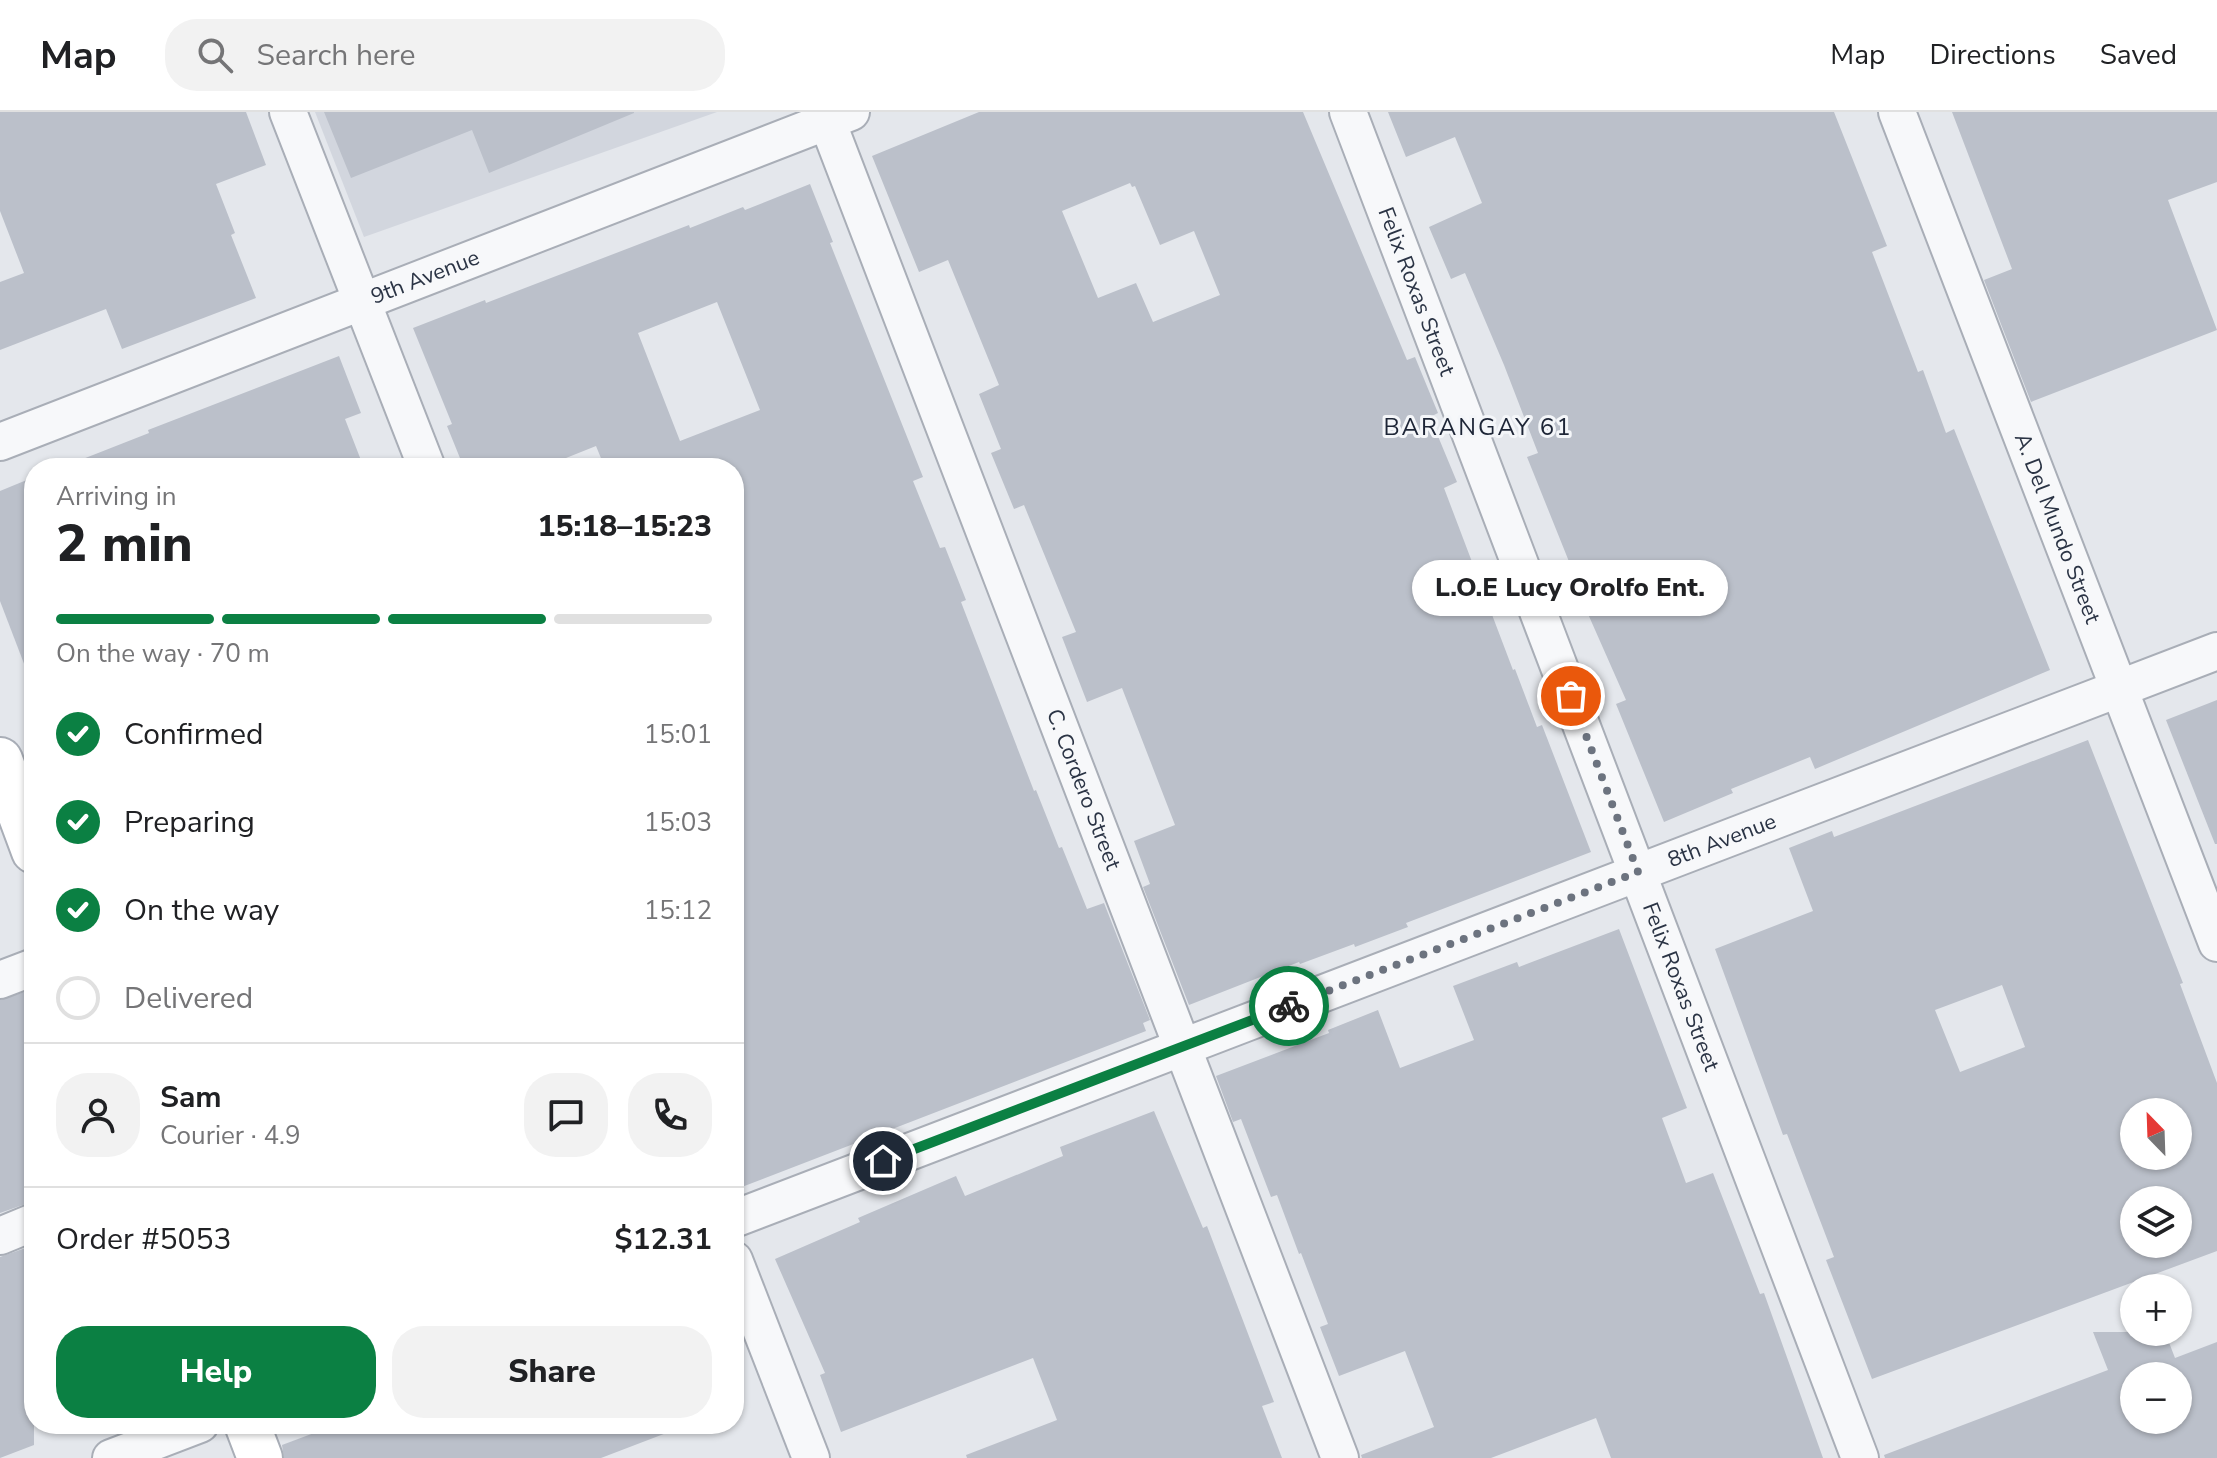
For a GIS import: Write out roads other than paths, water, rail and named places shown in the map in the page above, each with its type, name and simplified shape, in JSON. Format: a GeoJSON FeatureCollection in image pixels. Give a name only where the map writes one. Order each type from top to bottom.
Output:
{"type":"FeatureCollection","features":[{"type":"Feature","properties":{"kind":"street"},"geometry":{"type":"LineString","coordinates":[[288,112],[423,458]]}},
{"type":"Feature","properties":{"kind":"street","name":"Felix Roxas Street"},"geometry":{"type":"LineString","coordinates":[[1348,112],[1860,1458]]}},
{"type":"Feature","properties":{"kind":"street","name":"A. Del Mundo Street"},"geometry":{"type":"LineString","coordinates":[[1897,112],[2217,943]]}},
{"type":"Feature","properties":{"kind":"street","name":"9th Avenue"},"geometry":{"type":"LineString","coordinates":[[0,442],[839,117]]}},
{"type":"Feature","properties":{"kind":"street","name":"C. Cordero Street"},"geometry":{"type":"LineString","coordinates":[[839,117],[1182,1047],[1340,1458]]}},
{"type":"Feature","properties":{"kind":"street","name":"8th Avenue"},"geometry":{"type":"LineString","coordinates":[[744,1215],[2217,651]]}},
{"type":"Feature","properties":{"kind":"street"},"geometry":{"type":"LineString","coordinates":[[0,760],[24,824]]}},
{"type":"Feature","properties":{"kind":"street"},"geometry":{"type":"LineString","coordinates":[[0,980],[24,971]]}},
{"type":"Feature","properties":{"kind":"street"},"geometry":{"type":"LineString","coordinates":[[0,1236],[24,1226]]}},
{"type":"Feature","properties":{"kind":"street"},"geometry":{"type":"LineString","coordinates":[[744,1286],[811,1458]]}},
{"type":"Feature","properties":{"kind":"street"},"geometry":{"type":"LineString","coordinates":[[111,1458],[174,1434]]}},
{"type":"Feature","properties":{"kind":"street"},"geometry":{"type":"LineString","coordinates":[[251,1434],[260,1458]]}},
{"type":"Feature","properties":{"kind":"place","name":"L.O.E Lucy Orolfo Ent."},"geometry":{"type":"Point","coordinates":[1571,696]}},
{"type":"Feature","properties":{"kind":"district","name":"BARANGAY 61"},"geometry":{"type":"Point","coordinates":[1478,427]}}]}
